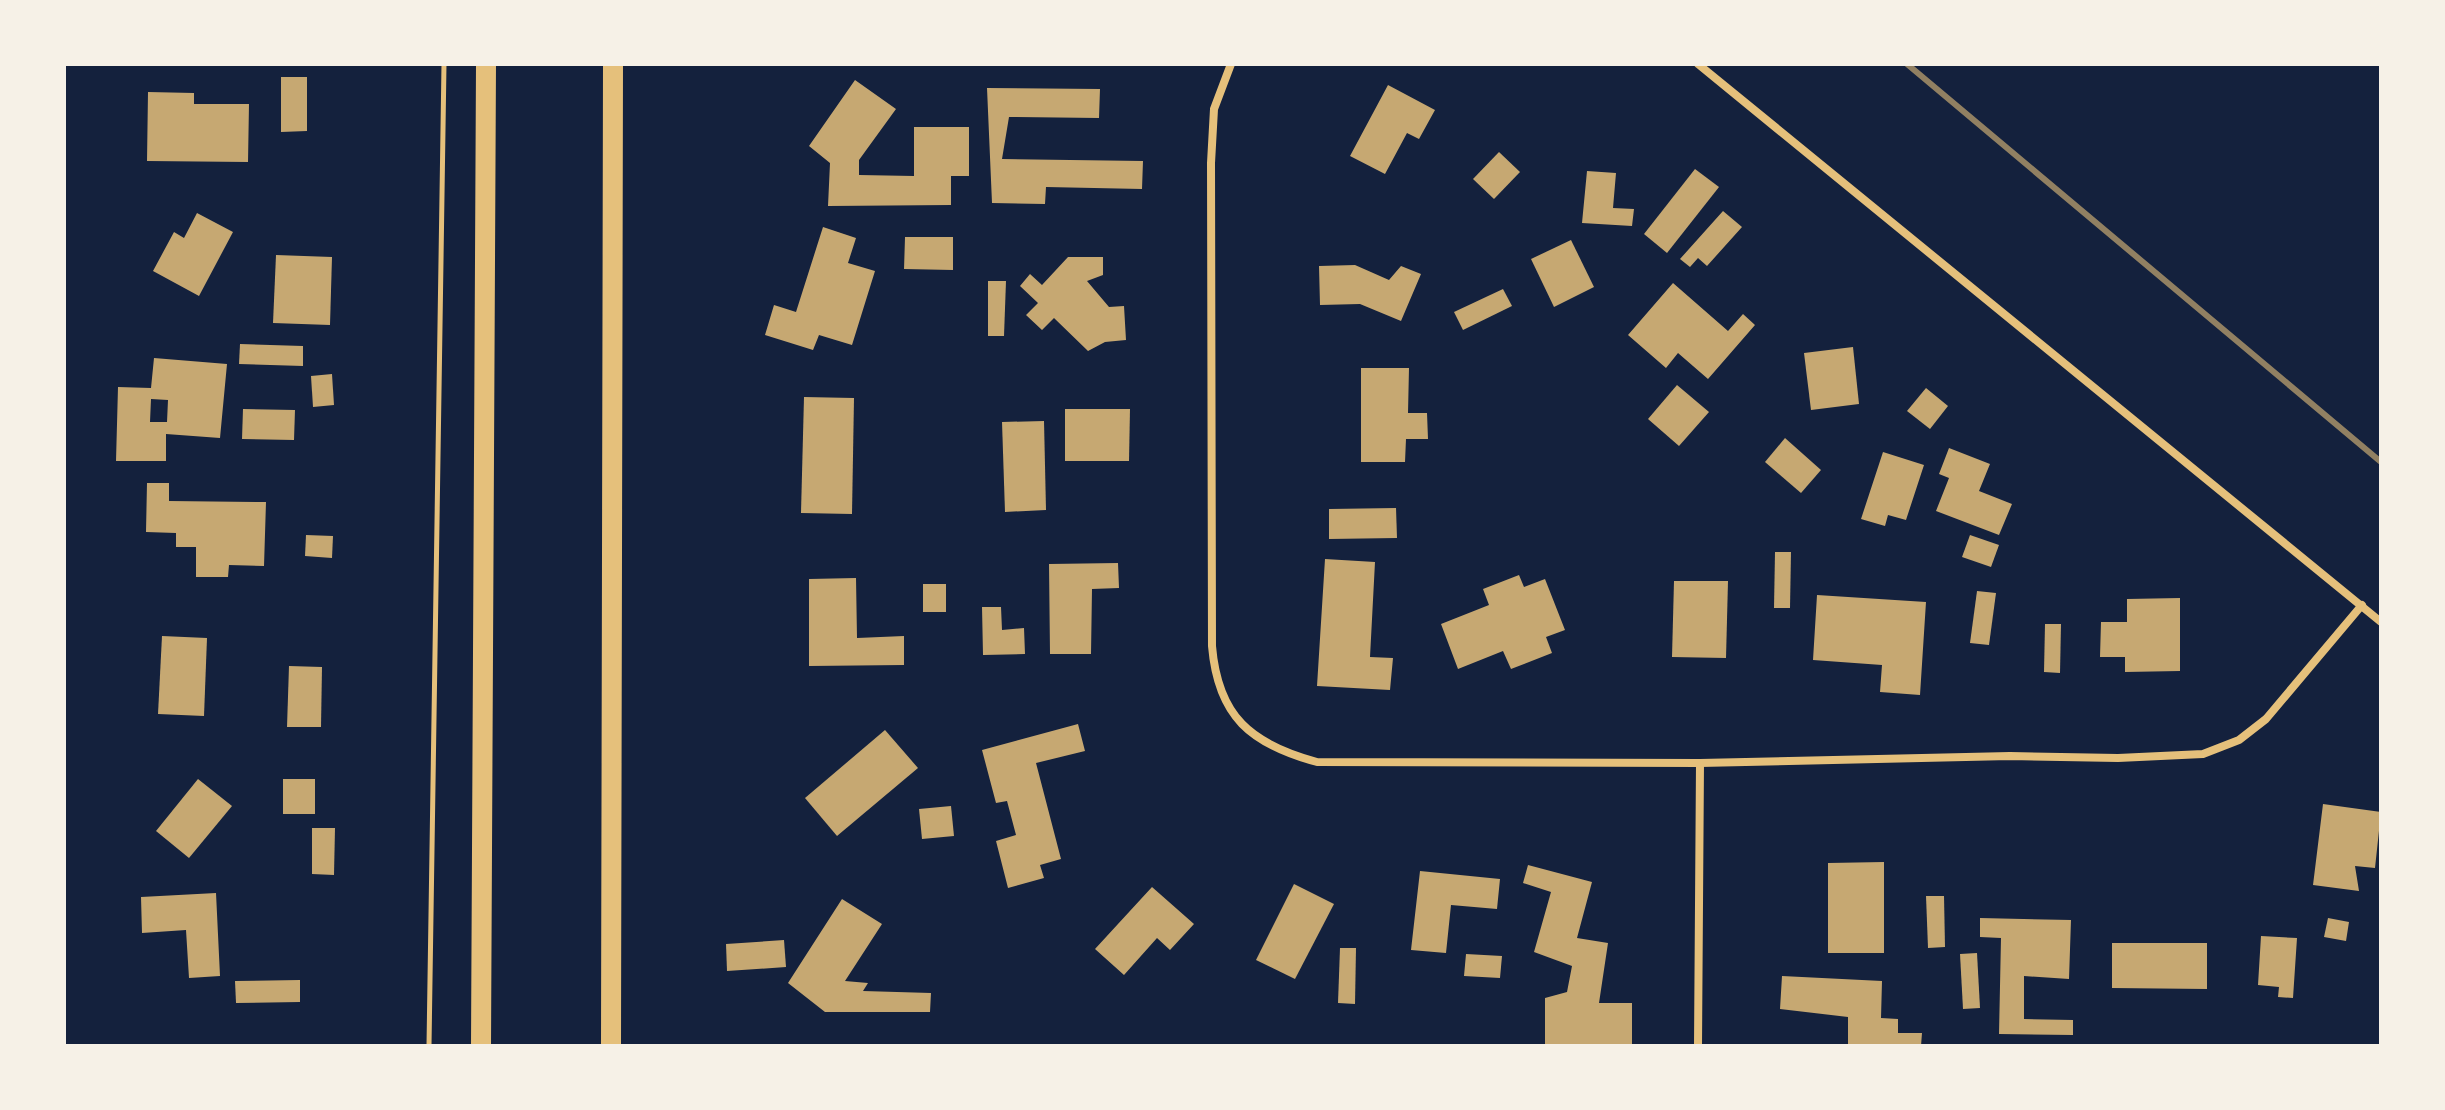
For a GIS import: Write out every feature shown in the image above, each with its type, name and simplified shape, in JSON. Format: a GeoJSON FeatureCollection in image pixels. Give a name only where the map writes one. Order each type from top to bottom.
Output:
{"type":"FeatureCollection","features":[{"type":"Feature","properties":{"kind":"main road"},"geometry":{"type":"LineString","coordinates":[[481,1046],[486,64]]}},
{"type":"Feature","properties":{"kind":"main road"},"geometry":{"type":"LineString","coordinates":[[611,1046],[613,64]]}},
{"type":"Feature","properties":{"kind":"street"},"geometry":{"type":"LineString","coordinates":[[1231,64],[1214,109],[1211,163],[1214,672],[1223,696],[1239,720],[1256,738],[1285,753],[1317,762],[1700,763],[2010,756],[2118,758],[2203,754],[2239,740],[2266,719],[2362,605]]}},
{"type":"Feature","properties":{"kind":"street"},"geometry":{"type":"LineString","coordinates":[[1698,64],[2381,622]]}},
{"type":"Feature","properties":{"kind":"street"},"geometry":{"type":"LineString","coordinates":[[1698,1046],[1700,763]]}},
{"type":"Feature","properties":{"kind":"path"},"geometry":{"type":"LineString","coordinates":[[429,1046],[444,64]]}},
{"type":"Feature","properties":{"kind":"building"},"geometry":{"type":"Polygon","coordinates":[[[281,77],[307,77],[307,131],[281,132],[281,77]]]}},
{"type":"Feature","properties":{"kind":"building"},"geometry":{"type":"Polygon","coordinates":[[[855,80],[896,109],[859,160],[859,175],[914,176],[914,127],[969,127],[969,176],[951,176],[951,205],[828,206],[830,163],[809,146],[855,80]]]}},
{"type":"Feature","properties":{"kind":"building"},"geometry":{"type":"Polygon","coordinates":[[[1388,85],[1435,110],[1419,139],[1407,133],[1385,174],[1350,156],[1388,85]]]}},
{"type":"Feature","properties":{"kind":"building"},"geometry":{"type":"Polygon","coordinates":[[[987,88],[1100,89],[1099,118],[1009,117],[1002,159],[1143,161],[1142,189],[1046,187],[1045,204],[992,203],[987,88]]]}},
{"type":"Feature","properties":{"kind":"building"},"geometry":{"type":"Polygon","coordinates":[[[148,92],[194,93],[194,104],[249,104],[248,162],[147,161],[148,92]]]}},
{"type":"Feature","properties":{"kind":"building"},"geometry":{"type":"Polygon","coordinates":[[[1499,152],[1520,172],[1494,199],[1473,179],[1499,152]]]}},
{"type":"Feature","properties":{"kind":"building"},"geometry":{"type":"Polygon","coordinates":[[[1695,169],[1719,187],[1667,253],[1644,234],[1695,169]]]}},
{"type":"Feature","properties":{"kind":"building"},"geometry":{"type":"Polygon","coordinates":[[[1587,171],[1616,173],[1613,208],[1634,209],[1632,226],[1582,223],[1587,171]]]}},
{"type":"Feature","properties":{"kind":"building"},"geometry":{"type":"Polygon","coordinates":[[[1723,211],[1742,227],[1707,266],[1698,258],[1690,267],[1680,259],[1723,211]]]}},
{"type":"Feature","properties":{"kind":"building"},"geometry":{"type":"Polygon","coordinates":[[[197,213],[233,232],[199,296],[153,271],[174,232],[184,238],[197,213]]]}},
{"type":"Feature","properties":{"kind":"building"},"geometry":{"type":"Polygon","coordinates":[[[823,227],[856,238],[848,263],[875,271],[852,345],[819,335],[813,350],[765,335],[774,305],[796,312],[823,227]]]}},
{"type":"Feature","properties":{"kind":"building"},"geometry":{"type":"Polygon","coordinates":[[[905,237],[953,237],[953,270],[904,269],[905,237]]]}},
{"type":"Feature","properties":{"kind":"building"},"geometry":{"type":"Polygon","coordinates":[[[1571,240],[1594,287],[1554,307],[1531,259],[1571,240]]]}},
{"type":"Feature","properties":{"kind":"building"},"geometry":{"type":"Polygon","coordinates":[[[276,255],[332,257],[330,325],[273,323],[276,255]]]}},
{"type":"Feature","properties":{"kind":"building"},"geometry":{"type":"Polygon","coordinates":[[[1068,257],[1103,257],[1103,275],[1087,281],[1109,307],[1124,306],[1126,340],[1105,342],[1088,351],[1054,318],[1042,330],[1026,315],[1038,303],[1020,286],[1030,274],[1042,285],[1068,257]]]}},
{"type":"Feature","properties":{"kind":"building"},"geometry":{"type":"Polygon","coordinates":[[[1355,265],[1389,280],[1401,266],[1421,274],[1401,321],[1360,304],[1320,305],[1319,266],[1355,265]]]}},
{"type":"Feature","properties":{"kind":"building"},"geometry":{"type":"Polygon","coordinates":[[[988,281],[1006,281],[1004,336],[988,336],[988,281]]]}},
{"type":"Feature","properties":{"kind":"building"},"geometry":{"type":"Polygon","coordinates":[[[1673,283],[1728,331],[1743,314],[1755,325],[1708,379],[1678,353],[1666,368],[1628,335],[1673,283]]]}},
{"type":"Feature","properties":{"kind":"building"},"geometry":{"type":"Polygon","coordinates":[[[1503,289],[1512,306],[1463,330],[1454,312],[1503,289]]]}},
{"type":"Feature","properties":{"kind":"building"},"geometry":{"type":"Polygon","coordinates":[[[240,344],[303,346],[303,366],[239,364],[240,344]]]}},
{"type":"Feature","properties":{"kind":"building"},"geometry":{"type":"Polygon","coordinates":[[[1853,347],[1859,404],[1811,410],[1804,353],[1853,347]]]}},
{"type":"Feature","properties":{"kind":"building"},"geometry":{"type":"Polygon","coordinates":[[[154,358],[227,364],[220,438],[166,434],[166,461],[116,461],[118,387],[151,388],[154,358]],[[151,399],[150,422],[167,422],[168,400],[151,399]]]}},
{"type":"Feature","properties":{"kind":"building"},"geometry":{"type":"Polygon","coordinates":[[[1361,368],[1409,368],[1408,413],[1427,413],[1428,439],[1406,439],[1405,462],[1361,462],[1361,368]]]}},
{"type":"Feature","properties":{"kind":"building"},"geometry":{"type":"Polygon","coordinates":[[[332,374],[334,405],[313,407],[311,376],[332,374]]]}},
{"type":"Feature","properties":{"kind":"building"},"geometry":{"type":"Polygon","coordinates":[[[1677,385],[1709,412],[1679,446],[1648,419],[1677,385]]]}},
{"type":"Feature","properties":{"kind":"building"},"geometry":{"type":"Polygon","coordinates":[[[1926,388],[1948,406],[1930,429],[1907,411],[1926,388]]]}},
{"type":"Feature","properties":{"kind":"building"},"geometry":{"type":"Polygon","coordinates":[[[804,397],[854,398],[852,514],[801,513],[804,397]]]}},
{"type":"Feature","properties":{"kind":"building"},"geometry":{"type":"Polygon","coordinates":[[[243,409],[295,410],[294,440],[242,439],[243,409]]]}},
{"type":"Feature","properties":{"kind":"building"},"geometry":{"type":"Polygon","coordinates":[[[1065,409],[1130,409],[1129,461],[1065,461],[1065,409]]]}},
{"type":"Feature","properties":{"kind":"building"},"geometry":{"type":"Polygon","coordinates":[[[1044,421],[1046,510],[1005,512],[1002,422],[1044,421]]]}},
{"type":"Feature","properties":{"kind":"building"},"geometry":{"type":"Polygon","coordinates":[[[1785,438],[1821,470],[1801,493],[1765,462],[1785,438]]]}},
{"type":"Feature","properties":{"kind":"building"},"geometry":{"type":"Polygon","coordinates":[[[1949,448],[1990,464],[1979,491],[2012,504],[1999,535],[1936,511],[1949,478],[1939,474],[1949,448]]]}},
{"type":"Feature","properties":{"kind":"building"},"geometry":{"type":"Polygon","coordinates":[[[1883,452],[1924,465],[1906,520],[1888,515],[1885,526],[1861,519],[1883,452]]]}},
{"type":"Feature","properties":{"kind":"building"},"geometry":{"type":"Polygon","coordinates":[[[147,483],[169,483],[169,501],[266,502],[264,566],[229,565],[228,577],[196,577],[196,547],[176,547],[176,533],[146,532],[147,483]]]}},
{"type":"Feature","properties":{"kind":"building"},"geometry":{"type":"Polygon","coordinates":[[[1396,508],[1397,538],[1329,539],[1329,509],[1396,508]]]}},
{"type":"Feature","properties":{"kind":"building"},"geometry":{"type":"Polygon","coordinates":[[[306,535],[333,536],[332,558],[305,556],[306,535]]]}},
{"type":"Feature","properties":{"kind":"building"},"geometry":{"type":"Polygon","coordinates":[[[1970,535],[1999,545],[1991,567],[1962,557],[1970,535]]]}},
{"type":"Feature","properties":{"kind":"building"},"geometry":{"type":"Polygon","coordinates":[[[1775,552],[1791,552],[1790,608],[1774,608],[1775,552]]]}},
{"type":"Feature","properties":{"kind":"building"},"geometry":{"type":"Polygon","coordinates":[[[1325,559],[1375,562],[1370,657],[1393,658],[1390,690],[1317,686],[1325,559]]]}},
{"type":"Feature","properties":{"kind":"building"},"geometry":{"type":"Polygon","coordinates":[[[1118,563],[1119,588],[1092,589],[1091,654],[1050,654],[1049,564],[1118,563]]]}},
{"type":"Feature","properties":{"kind":"building"},"geometry":{"type":"Polygon","coordinates":[[[1519,575],[1524,587],[1545,579],[1565,630],[1546,637],[1552,653],[1511,669],[1503,651],[1458,669],[1441,624],[1489,605],[1483,589],[1519,575]]]}},
{"type":"Feature","properties":{"kind":"building"},"geometry":{"type":"Polygon","coordinates":[[[856,578],[857,638],[904,636],[904,665],[809,666],[809,579],[856,578]]]}},
{"type":"Feature","properties":{"kind":"building"},"geometry":{"type":"Polygon","coordinates":[[[1674,581],[1728,581],[1726,658],[1672,657],[1674,581]]]}},
{"type":"Feature","properties":{"kind":"building"},"geometry":{"type":"Polygon","coordinates":[[[923,584],[946,584],[946,612],[923,612],[923,584]]]}},
{"type":"Feature","properties":{"kind":"building"},"geometry":{"type":"Polygon","coordinates":[[[1977,591],[1996,593],[1989,645],[1970,643],[1977,591]]]}},
{"type":"Feature","properties":{"kind":"building"},"geometry":{"type":"Polygon","coordinates":[[[1817,595],[1926,602],[1920,695],[1880,692],[1882,665],[1813,660],[1817,595]]]}},
{"type":"Feature","properties":{"kind":"building"},"geometry":{"type":"Polygon","coordinates":[[[2180,598],[2180,671],[2125,672],[2125,657],[2100,657],[2101,622],[2127,622],[2127,599],[2180,598]]]}},
{"type":"Feature","properties":{"kind":"building"},"geometry":{"type":"Polygon","coordinates":[[[982,607],[1001,607],[1002,630],[1024,628],[1025,654],[983,655],[982,607]]]}},
{"type":"Feature","properties":{"kind":"building"},"geometry":{"type":"Polygon","coordinates":[[[2045,624],[2061,624],[2060,673],[2044,672],[2045,624]]]}},
{"type":"Feature","properties":{"kind":"building"},"geometry":{"type":"Polygon","coordinates":[[[162,636],[207,638],[204,716],[158,714],[162,636]]]}},
{"type":"Feature","properties":{"kind":"building"},"geometry":{"type":"Polygon","coordinates":[[[289,666],[322,667],[321,727],[287,727],[289,666]]]}},
{"type":"Feature","properties":{"kind":"building"},"geometry":{"type":"Polygon","coordinates":[[[1078,724],[1085,751],[1036,763],[1061,859],[1040,865],[1044,878],[1008,888],[996,841],[1016,835],[1007,801],[996,803],[982,750],[1078,724]]]}},
{"type":"Feature","properties":{"kind":"building"},"geometry":{"type":"Polygon","coordinates":[[[885,730],[918,768],[837,836],[805,798],[885,730]]]}},
{"type":"Feature","properties":{"kind":"building"},"geometry":{"type":"Polygon","coordinates":[[[198,779],[232,806],[189,858],[156,831],[198,779]]]}},
{"type":"Feature","properties":{"kind":"building"},"geometry":{"type":"Polygon","coordinates":[[[283,779],[315,779],[315,814],[283,814],[283,779]]]}},
{"type":"Feature","properties":{"kind":"building"},"geometry":{"type":"Polygon","coordinates":[[[2323,804],[2381,812],[2375,868],[2355,866],[2359,891],[2313,885],[2323,804]]]}},
{"type":"Feature","properties":{"kind":"building"},"geometry":{"type":"Polygon","coordinates":[[[951,806],[954,836],[922,839],[919,809],[951,806]]]}},
{"type":"Feature","properties":{"kind":"building"},"geometry":{"type":"Polygon","coordinates":[[[312,828],[335,828],[334,875],[312,874],[312,828]]]}},
{"type":"Feature","properties":{"kind":"building"},"geometry":{"type":"Polygon","coordinates":[[[1884,862],[1884,953],[1828,953],[1828,863],[1884,862]]]}},
{"type":"Feature","properties":{"kind":"building"},"geometry":{"type":"Polygon","coordinates":[[[1528,865],[1592,882],[1577,938],[1608,943],[1599,1003],[1632,1003],[1632,1046],[1545,1046],[1545,998],[1567,992],[1572,966],[1534,952],[1551,892],[1523,883],[1528,865]]]}},
{"type":"Feature","properties":{"kind":"building"},"geometry":{"type":"Polygon","coordinates":[[[1420,871],[1500,879],[1497,909],[1451,905],[1446,953],[1411,950],[1420,871]]]}},
{"type":"Feature","properties":{"kind":"building"},"geometry":{"type":"Polygon","coordinates":[[[1294,884],[1334,904],[1295,979],[1256,960],[1294,884]]]}},
{"type":"Feature","properties":{"kind":"building"},"geometry":{"type":"Polygon","coordinates":[[[1152,887],[1194,924],[1170,950],[1157,938],[1124,975],[1095,949],[1152,887]]]}},
{"type":"Feature","properties":{"kind":"building"},"geometry":{"type":"Polygon","coordinates":[[[216,893],[220,976],[189,978],[186,930],[142,933],[141,897],[216,893]]]}},
{"type":"Feature","properties":{"kind":"building"},"geometry":{"type":"Polygon","coordinates":[[[1926,896],[1944,896],[1945,947],[1928,948],[1926,896]]]}},
{"type":"Feature","properties":{"kind":"building"},"geometry":{"type":"Polygon","coordinates":[[[842,899],[882,924],[845,981],[868,983],[863,991],[931,993],[930,1012],[825,1012],[788,983],[842,899]]]}},
{"type":"Feature","properties":{"kind":"building"},"geometry":{"type":"Polygon","coordinates":[[[1980,918],[2071,920],[2069,979],[2024,976],[2024,1019],[2073,1020],[2073,1035],[1999,1034],[2001,938],[1980,937],[1980,918]]]}},
{"type":"Feature","properties":{"kind":"building"},"geometry":{"type":"Polygon","coordinates":[[[2328,918],[2349,922],[2346,941],[2324,937],[2328,918]]]}},
{"type":"Feature","properties":{"kind":"building"},"geometry":{"type":"Polygon","coordinates":[[[2261,936],[2297,938],[2293,998],[2278,997],[2279,987],[2258,985],[2261,936]]]}},
{"type":"Feature","properties":{"kind":"building"},"geometry":{"type":"Polygon","coordinates":[[[784,940],[786,967],[727,971],[726,944],[784,940]]]}},
{"type":"Feature","properties":{"kind":"building"},"geometry":{"type":"Polygon","coordinates":[[[2112,943],[2207,943],[2207,989],[2112,988],[2112,943]]]}},
{"type":"Feature","properties":{"kind":"building"},"geometry":{"type":"Polygon","coordinates":[[[1340,948],[1356,948],[1355,1004],[1338,1003],[1340,948]]]}},
{"type":"Feature","properties":{"kind":"building"},"geometry":{"type":"Polygon","coordinates":[[[1977,953],[1980,1008],[1963,1009],[1960,954],[1977,953]]]}},
{"type":"Feature","properties":{"kind":"building"},"geometry":{"type":"Polygon","coordinates":[[[1466,954],[1502,956],[1500,978],[1464,976],[1466,954]]]}},
{"type":"Feature","properties":{"kind":"building"},"geometry":{"type":"Polygon","coordinates":[[[1782,976],[1882,981],[1881,1018],[1898,1019],[1898,1033],[1922,1033],[1921,1046],[1848,1046],[1848,1017],[1780,1009],[1782,976]]]}},
{"type":"Feature","properties":{"kind":"building"},"geometry":{"type":"Polygon","coordinates":[[[300,980],[300,1002],[236,1003],[235,981],[300,980]]]}},
{"type":"Feature","properties":{"kind":"railway"},"geometry":{"type":"LineString","coordinates":[[1907,64],[2381,462]]}}]}
